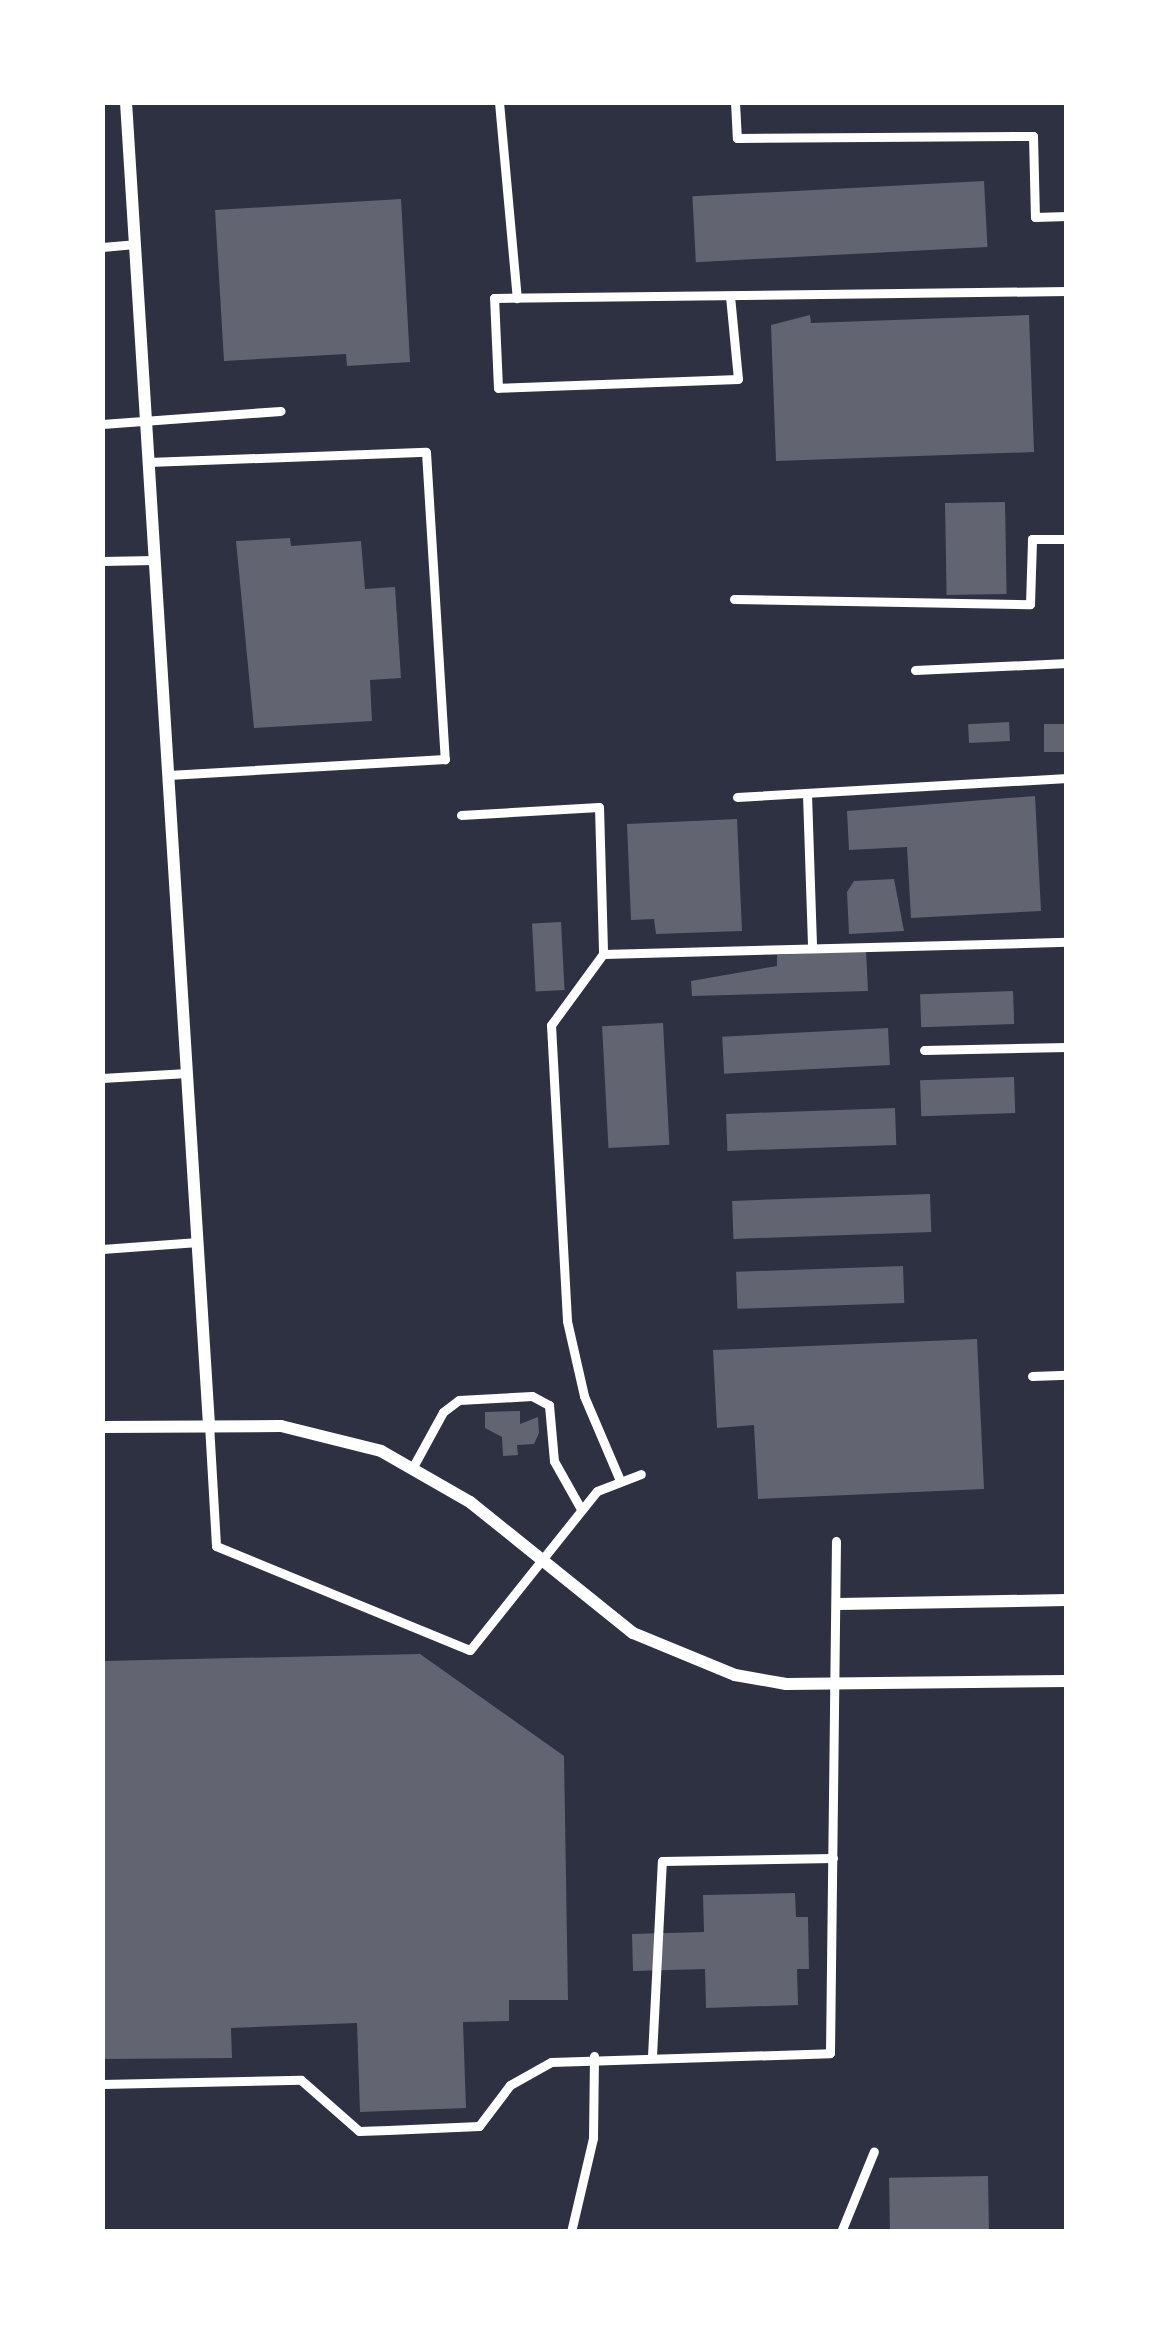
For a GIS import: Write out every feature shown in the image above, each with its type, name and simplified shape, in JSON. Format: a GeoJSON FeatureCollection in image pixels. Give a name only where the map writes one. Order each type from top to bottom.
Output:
{"type":"FeatureCollection","features":[{"type":"Feature","properties":{"kind":"street"},"geometry":{"type":"LineString","coordinates":[[126,102],[209,1424]]}},
{"type":"Feature","properties":{"kind":"street"},"geometry":{"type":"LineString","coordinates":[[102,1426],[209,1424],[332,1436],[414,1466],[633,1633],[694,1662],[786,1684],[1067,1681]]}},
{"type":"Feature","properties":{"kind":"street"},"geometry":{"type":"LineString","coordinates":[[839,1604],[1067,1600]]}},
{"type":"Feature","properties":{"kind":"lane"},"geometry":{"type":"LineString","coordinates":[[500,102],[517,298]]}},
{"type":"Feature","properties":{"kind":"lane"},"geometry":{"type":"LineString","coordinates":[[735,102],[737,138],[1033,136],[1034,218],[1067,216]]}},
{"type":"Feature","properties":{"kind":"lane"},"geometry":{"type":"LineString","coordinates":[[102,247],[134,244]]}},
{"type":"Feature","properties":{"kind":"lane"},"geometry":{"type":"LineString","coordinates":[[730,296],[737,380],[498,388],[494,298],[1067,291]]}},
{"type":"Feature","properties":{"kind":"lane"},"geometry":{"type":"LineString","coordinates":[[102,424],[281,411]]}},
{"type":"Feature","properties":{"kind":"lane"},"geometry":{"type":"LineString","coordinates":[[148,462],[426,452],[445,759],[168,776]]}},
{"type":"Feature","properties":{"kind":"lane"},"geometry":{"type":"LineString","coordinates":[[734,599],[1030,604],[1032,539],[1067,539]]}},
{"type":"Feature","properties":{"kind":"lane"},"geometry":{"type":"LineString","coordinates":[[102,561],[154,560]]}},
{"type":"Feature","properties":{"kind":"lane"},"geometry":{"type":"LineString","coordinates":[[915,670],[1067,663]]}},
{"type":"Feature","properties":{"kind":"lane"},"geometry":{"type":"LineString","coordinates":[[737,797],[1067,778]]}},
{"type":"Feature","properties":{"kind":"lane"},"geometry":{"type":"LineString","coordinates":[[807,794],[812,944]]}},
{"type":"Feature","properties":{"kind":"lane"},"geometry":{"type":"LineString","coordinates":[[461,815],[598,807],[602,954],[551,1025],[567,1321],[584,1396],[619,1478]]}},
{"type":"Feature","properties":{"kind":"lane"},"geometry":{"type":"LineString","coordinates":[[602,954],[812,944],[1067,942]]}},
{"type":"Feature","properties":{"kind":"lane"},"geometry":{"type":"LineString","coordinates":[[924,1050],[1067,1048]]}},
{"type":"Feature","properties":{"kind":"lane"},"geometry":{"type":"LineString","coordinates":[[102,1078],[187,1073]]}},
{"type":"Feature","properties":{"kind":"lane"},"geometry":{"type":"LineString","coordinates":[[102,1249],[198,1242]]}},
{"type":"Feature","properties":{"kind":"lane"},"geometry":{"type":"LineString","coordinates":[[1032,1376],[1067,1375]]}},
{"type":"Feature","properties":{"kind":"lane"},"geometry":{"type":"LineString","coordinates":[[414,1466],[443,1412],[459,1400],[532,1396],[549,1405],[554,1461],[581,1509]]}},
{"type":"Feature","properties":{"kind":"lane"},"geometry":{"type":"LineString","coordinates":[[209,1424],[216,1546],[470,1650],[581,1509],[619,1478],[641,1474]]}},
{"type":"Feature","properties":{"kind":"lane"},"geometry":{"type":"LineString","coordinates":[[102,2084],[301,2080],[359,2131],[479,2126],[510,2085],[551,2062],[594,2056],[830,2053],[840,1684],[836,1541]]}},
{"type":"Feature","properties":{"kind":"lane"},"geometry":{"type":"LineString","coordinates":[[652,2056],[662,1861],[833,1858]]}},
{"type":"Feature","properties":{"kind":"lane"},"geometry":{"type":"LineString","coordinates":[[571,2232],[592,2138],[594,2056]]}},
{"type":"Feature","properties":{"kind":"lane"},"geometry":{"type":"LineString","coordinates":[[841,2232],[874,2151]]}},
{"type":"Feature","properties":{"kind":"building"},"geometry":{"type":"Polygon","coordinates":[[[984,181],[987,247],[696,262],[692,196],[984,181]]]}},
{"type":"Feature","properties":{"kind":"building"},"geometry":{"type":"Polygon","coordinates":[[[401,199],[410,362],[347,366],[346,354],[224,361],[215,210],[401,199]]]}},
{"type":"Feature","properties":{"kind":"building"},"geometry":{"type":"Polygon","coordinates":[[[810,315],[811,323],[1029,315],[1034,452],[776,461],[771,325],[810,315]]]}},
{"type":"Feature","properties":{"kind":"building"},"geometry":{"type":"Polygon","coordinates":[[[1005,502],[1007,594],[947,595],[945,503],[1005,502]]]}},
{"type":"Feature","properties":{"kind":"building"},"geometry":{"type":"Polygon","coordinates":[[[290,538],[291,546],[361,541],[365,589],[395,587],[401,678],[370,680],[372,721],[254,728],[236,541],[290,538]]]}},
{"type":"Feature","properties":{"kind":"building"},"geometry":{"type":"Polygon","coordinates":[[[1009,722],[1010,741],[969,743],[968,724],[1009,722]]]}},
{"type":"Feature","properties":{"kind":"building"},"geometry":{"type":"Polygon","coordinates":[[[1044,724],[1067,724],[1067,752],[1044,752],[1044,724]]]}},
{"type":"Feature","properties":{"kind":"building"},"geometry":{"type":"Polygon","coordinates":[[[1035,796],[1041,911],[911,918],[907,847],[849,850],[847,811],[1035,796]]]}},
{"type":"Feature","properties":{"kind":"building"},"geometry":{"type":"Polygon","coordinates":[[[737,819],[742,931],[656,934],[654,919],[631,920],[627,824],[737,819]]]}},
{"type":"Feature","properties":{"kind":"building"},"geometry":{"type":"Polygon","coordinates":[[[894,879],[904,931],[849,934],[847,892],[854,881],[894,879]]]}},
{"type":"Feature","properties":{"kind":"building"},"geometry":{"type":"Polygon","coordinates":[[[561,922],[565,990],[536,991],[532,924],[561,922]]]}},
{"type":"Feature","properties":{"kind":"building"},"geometry":{"type":"Polygon","coordinates":[[[866,950],[868,991],[692,996],[691,981],[777,966],[777,955],[866,950]]]}},
{"type":"Feature","properties":{"kind":"building"},"geometry":{"type":"Polygon","coordinates":[[[1013,991],[1014,1024],[921,1027],[920,994],[1013,991]]]}},
{"type":"Feature","properties":{"kind":"building"},"geometry":{"type":"Polygon","coordinates":[[[663,1023],[669,1145],[608,1148],[602,1026],[663,1023]]]}},
{"type":"Feature","properties":{"kind":"building"},"geometry":{"type":"Polygon","coordinates":[[[888,1028],[890,1065],[724,1074],[722,1037],[888,1028]]]}},
{"type":"Feature","properties":{"kind":"building"},"geometry":{"type":"Polygon","coordinates":[[[1014,1077],[1015,1113],[921,1116],[920,1080],[1014,1077]]]}},
{"type":"Feature","properties":{"kind":"building"},"geometry":{"type":"Polygon","coordinates":[[[895,1108],[896,1145],[727,1151],[726,1114],[895,1108]]]}},
{"type":"Feature","properties":{"kind":"building"},"geometry":{"type":"Polygon","coordinates":[[[930,1194],[931,1232],[733,1239],[732,1201],[930,1194]]]}},
{"type":"Feature","properties":{"kind":"building"},"geometry":{"type":"Polygon","coordinates":[[[903,1266],[904,1303],[737,1309],[736,1272],[903,1266]]]}},
{"type":"Feature","properties":{"kind":"building"},"geometry":{"type":"Polygon","coordinates":[[[977,1339],[984,1489],[758,1499],[754,1425],[717,1428],[713,1350],[977,1339]]]}},
{"type":"Feature","properties":{"kind":"building"},"geometry":{"type":"Polygon","coordinates":[[[520,1411],[520,1424],[538,1417],[539,1433],[534,1444],[517,1445],[518,1455],[503,1456],[502,1437],[485,1428],[485,1412],[520,1411]]]}},
{"type":"Feature","properties":{"kind":"building"},"geometry":{"type":"Polygon","coordinates":[[[420,1654],[564,1756],[568,2000],[509,2000],[509,2021],[463,2022],[466,2108],[360,2112],[357,2023],[231,2028],[232,2058],[102,2059],[102,1661],[420,1654]]]}},
{"type":"Feature","properties":{"kind":"building"},"geometry":{"type":"Polygon","coordinates":[[[795,1893],[796,1917],[808,1917],[809,1969],[797,1969],[798,2005],[706,2008],[705,1969],[633,1971],[632,1934],[704,1932],[703,1895],[795,1893]]]}},
{"type":"Feature","properties":{"kind":"building"},"geometry":{"type":"Polygon","coordinates":[[[988,2176],[989,2232],[890,2232],[889,2178],[988,2176]]]}}]}
